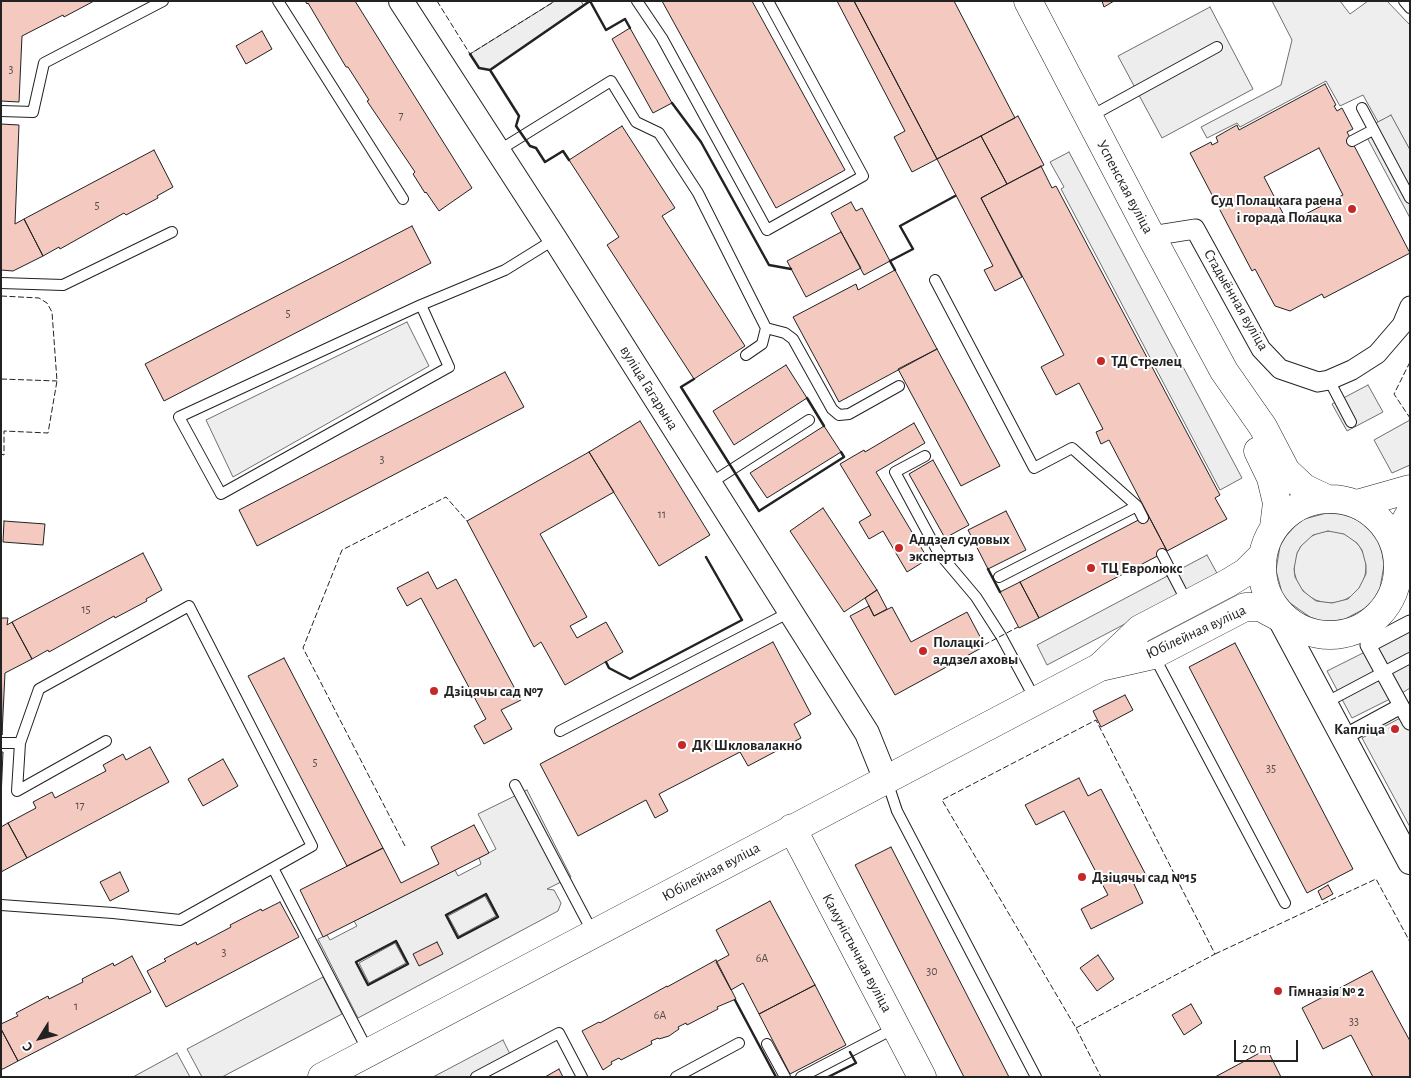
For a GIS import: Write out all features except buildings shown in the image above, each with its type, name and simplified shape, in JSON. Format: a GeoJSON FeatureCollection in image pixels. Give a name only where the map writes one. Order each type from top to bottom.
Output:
{"type":"FeatureCollection","features":[{"type":"Feature","properties":{"kind":"main road","name":"Успенская вуліца"},"geometry":{"type":"LineString","coordinates":[[1028,1],[1224,371],[1250,434],[1271,478],[1277,503],[1274,527]]}},
{"type":"Feature","properties":{"kind":"main road","name":"Успенская вуліца"},"geometry":{"type":"LineString","coordinates":[[1224,371],[1263,427],[1286,470],[1304,488],[1327,499]]}},
{"type":"Feature","properties":{"kind":"main road"},"geometry":{"type":"LineString","coordinates":[[1357,504],[1410,489]]}},
{"type":"Feature","properties":{"kind":"main road"},"geometry":{"type":"LineString","coordinates":[[1399,555],[1376,517],[1357,504],[1327,499],[1297,506],[1274,527],[1262,555],[1264,586],[1280,613],[1304,630],[1326,635],[1349,633],[1363,628],[1376,619],[1394,594],[1398,579],[1401,529],[1410,513]]}},
{"type":"Feature","properties":{"kind":"main road","name":"Юбілейная вуліца"},"geometry":{"type":"LineString","coordinates":[[322,1077],[1100,667],[1140,630],[1246,572],[1262,555]]}},
{"type":"Feature","properties":{"kind":"main road","name":"Юбілейная вуліца"},"geometry":{"type":"LineString","coordinates":[[1100,667],[1153,655],[1246,607],[1260,607],[1280,613]]}},
{"type":"Feature","properties":{"kind":"main road","name":"Камуністычная вуліца"},"geometry":{"type":"LineString","coordinates":[[792,828],[922,1077]]}},
{"type":"Feature","properties":{"kind":"street","name":"вуліца Гагарына"},"geometry":{"type":"LineString","coordinates":[[401,1],[555,239],[867,733],[886,780]]}},
{"type":"Feature","properties":{"kind":"street","name":"Стадыённая вуліца"},"geometry":{"type":"LineString","coordinates":[[1151,236],[1195,229],[1261,349],[1280,369],[1318,382],[1329,380],[1352,370],[1377,354],[1402,325],[1410,306]]}},
{"type":"Feature","properties":{"kind":"street"},"geometry":{"type":"LineString","coordinates":[[1280,613],[1410,862]]}},
{"type":"Feature","properties":{"kind":"street"},"geometry":{"type":"LineString","coordinates":[[1410,623],[1368,644],[1410,722]]}},
{"type":"Feature","properties":{"kind":"street"},"geometry":{"type":"LineString","coordinates":[[1344,737],[1402,706]]}},
{"type":"Feature","properties":{"kind":"lane"},"geometry":{"type":"LineString","coordinates":[[1,111],[33,112],[44,63],[163,1]]}},
{"type":"Feature","properties":{"kind":"lane"},"geometry":{"type":"LineString","coordinates":[[278,1],[403,199]]}},
{"type":"Feature","properties":{"kind":"lane"},"geometry":{"type":"LineString","coordinates":[[637,1],[662,38],[767,230],[863,176],[768,1]]}},
{"type":"Feature","properties":{"kind":"lane"},"geometry":{"type":"LineString","coordinates":[[1404,1],[1410,8]]}},
{"type":"Feature","properties":{"kind":"lane"},"geometry":{"type":"LineString","coordinates":[[1088,117],[1217,47]]}},
{"type":"Feature","properties":{"kind":"lane"},"geometry":{"type":"LineString","coordinates":[[498,151],[611,81],[636,122],[659,133],[698,193],[766,328],[762,344],[746,355]]}},
{"type":"Feature","properties":{"kind":"lane"},"geometry":{"type":"LineString","coordinates":[[1362,108],[1410,198]]}},
{"type":"Feature","properties":{"kind":"lane"},"geometry":{"type":"LineString","coordinates":[[1352,141],[1373,130]]}},
{"type":"Feature","properties":{"kind":"lane"},"geometry":{"type":"LineString","coordinates":[[1,283],[63,285],[172,232]]}},
{"type":"Feature","properties":{"kind":"lane"},"geometry":{"type":"LineString","coordinates":[[421,305],[449,367],[221,494],[179,417],[421,305],[505,270],[555,239]]}},
{"type":"Feature","properties":{"kind":"lane"},"geometry":{"type":"LineString","coordinates":[[935,280],[1034,468],[1072,448],[1137,506],[1143,518]]}},
{"type":"Feature","properties":{"kind":"lane"},"geometry":{"type":"LineString","coordinates":[[766,328],[785,333],[793,339],[832,409],[838,415],[849,414],[899,386]]}},
{"type":"Feature","properties":{"kind":"lane"},"geometry":{"type":"LineString","coordinates":[[1329,380],[1352,422]]}},
{"type":"Feature","properties":{"kind":"lane"},"geometry":{"type":"LineString","coordinates":[[709,484],[809,420]]}},
{"type":"Feature","properties":{"kind":"lane"},"geometry":{"type":"LineString","coordinates":[[924,456],[895,472],[938,552],[976,597],[1001,636],[1036,701]]}},
{"type":"Feature","properties":{"kind":"lane"},"geometry":{"type":"LineString","coordinates":[[999,577],[1137,506]]}},
{"type":"Feature","properties":{"kind":"lane"},"geometry":{"type":"LineString","coordinates":[[1162,554],[1188,604]]}},
{"type":"Feature","properties":{"kind":"lane"},"geometry":{"type":"LineString","coordinates":[[1,905],[180,920],[312,846],[189,606],[39,689],[20,743],[17,791],[106,741]]}},
{"type":"Feature","properties":{"kind":"lane"},"geometry":{"type":"LineString","coordinates":[[560,731],[790,612]]}},
{"type":"Feature","properties":{"kind":"lane"},"geometry":{"type":"LineString","coordinates":[[1153,655],[1285,903]]}},
{"type":"Feature","properties":{"kind":"lane"},"geometry":{"type":"LineString","coordinates":[[1325,702],[1410,658]]}},
{"type":"Feature","properties":{"kind":"lane"},"geometry":{"type":"LineString","coordinates":[[1,743],[20,743]]}},
{"type":"Feature","properties":{"kind":"lane"},"geometry":{"type":"LineString","coordinates":[[886,780],[897,811],[1036,1077]]}},
{"type":"Feature","properties":{"kind":"lane"},"geometry":{"type":"LineString","coordinates":[[515,785],[593,934]]}},
{"type":"Feature","properties":{"kind":"lane"},"geometry":{"type":"LineString","coordinates":[[272,868],[368,1052]]}},
{"type":"Feature","properties":{"kind":"lane"},"geometry":{"type":"LineString","coordinates":[[801,1077],[896,1028]]}},
{"type":"Feature","properties":{"kind":"lane"},"geometry":{"type":"LineString","coordinates":[[476,1077],[559,1033],[582,1077]]}},
{"type":"Feature","properties":{"kind":"lane"},"geometry":{"type":"LineString","coordinates":[[676,1077],[739,1043]]}},
{"type":"Feature","properties":{"kind":"lane"},"geometry":{"type":"LineString","coordinates":[[767,1044],[785,1077]]}},
{"type":"Feature","properties":{"kind":"shaded area"},"geometry":{"type":"Polygon","coordinates":[[[555,1],[581,1],[584,6],[490,70],[479,68],[470,54],[555,1]]]}},
{"type":"Feature","properties":{"kind":"shaded area"},"geometry":{"type":"Polygon","coordinates":[[[1272,1],[1340,1],[1350,14],[1368,1],[1387,1],[1410,25],[1410,150],[1391,116],[1378,122],[1363,95],[1340,106],[1326,81],[1240,127],[1237,123],[1207,138],[1201,127],[1281,85],[1292,40],[1272,1]]]}},
{"type":"Feature","properties":{"kind":"shaded area"},"geometry":{"type":"Polygon","coordinates":[[[1210,7],[1253,89],[1162,138],[1118,56],[1210,7]]]}},
{"type":"Feature","properties":{"kind":"shaded area"},"geometry":{"type":"Polygon","coordinates":[[[1391,115],[1410,150],[1410,218],[1363,130],[1391,115]]]}},
{"type":"Feature","properties":{"kind":"shaded area"},"geometry":{"type":"Polygon","coordinates":[[[1069,152],[1242,478],[1220,490],[1061,189],[1064,187],[1050,162],[1069,152]]]}},
{"type":"Feature","properties":{"kind":"shaded area"},"geometry":{"type":"Polygon","coordinates":[[[407,322],[429,366],[233,477],[206,420],[407,322]]]}},
{"type":"Feature","properties":{"kind":"shaded area"},"geometry":{"type":"Polygon","coordinates":[[[1368,385],[1383,412],[1347,431],[1332,404],[1368,385]]]}},
{"type":"Feature","properties":{"kind":"shaded area"},"geometry":{"type":"Polygon","coordinates":[[[1410,420],[1410,465],[1392,473],[1374,440],[1410,420]]]}},
{"type":"Feature","properties":{"kind":"shaded area"},"geometry":{"type":"Polygon","coordinates":[[[1327,513],[1351,517],[1371,531],[1378,541],[1384,565],[1380,588],[1366,608],[1345,619],[1321,621],[1310,617],[1290,603],[1282,593],[1276,570],[1280,546],[1286,536],[1304,519],[1327,513]],[[1328,531],[1313,535],[1301,546],[1297,553],[1294,569],[1295,577],[1303,591],[1316,601],[1332,603],[1348,599],[1359,588],[1366,574],[1362,550],[1357,543],[1344,534],[1328,531]]]}},
{"type":"Feature","properties":{"kind":"shaded area"},"geometry":{"type":"Polygon","coordinates":[[[1330,531],[1344,534],[1356,541],[1363,553],[1366,567],[1363,581],[1356,593],[1344,600],[1330,603],[1316,600],[1304,593],[1297,581],[1294,567],[1297,553],[1304,541],[1316,534],[1330,531]]]}},
{"type":"Feature","properties":{"kind":"shaded area"},"geometry":{"type":"Polygon","coordinates":[[[1207,555],[1218,575],[1047,665],[1037,645],[1207,555]]]}},
{"type":"Feature","properties":{"kind":"shaded area"},"geometry":{"type":"Polygon","coordinates":[[[1410,629],[1410,688],[1402,693],[1377,646],[1410,629]]]}},
{"type":"Feature","properties":{"kind":"shaded area"},"geometry":{"type":"Polygon","coordinates":[[[1365,652],[1390,699],[1352,718],[1327,671],[1365,652]]]}},
{"type":"Feature","properties":{"kind":"shaded area"},"geometry":{"type":"Polygon","coordinates":[[[1410,713],[1410,827],[1362,738],[1410,713]]]}},
{"type":"Feature","properties":{"kind":"shaded area"},"geometry":{"type":"Polygon","coordinates":[[[527,790],[571,877],[547,889],[554,890],[561,903],[558,911],[358,1018],[318,939],[327,935],[330,940],[357,926],[354,921],[455,870],[458,876],[481,864],[479,858],[496,849],[478,814],[527,790]],[[486,894],[446,915],[458,938],[498,917],[486,894]],[[396,941],[356,962],[368,985],[408,964],[396,941]]]}},
{"type":"Feature","properties":{"kind":"shaded area"},"geometry":{"type":"Polygon","coordinates":[[[485,896],[496,916],[459,936],[448,916],[485,896]]]}},
{"type":"Feature","properties":{"kind":"shaded area"},"geometry":{"type":"Polygon","coordinates":[[[395,943],[406,963],[369,983],[359,963],[395,943]]]}},
{"type":"Feature","properties":{"kind":"shaded area"},"geometry":{"type":"Polygon","coordinates":[[[323,977],[342,1014],[222,1077],[202,1077],[187,1049],[323,977]]]}},
{"type":"Feature","properties":{"kind":"shaded area"},"geometry":{"type":"Polygon","coordinates":[[[503,1040],[514,1062],[485,1077],[433,1077],[503,1040]]]}},
{"type":"Feature","properties":{"kind":"shaded area"},"geometry":{"type":"Polygon","coordinates":[[[177,1053],[190,1077],[133,1077],[177,1053]]]}},
{"type":"Feature","properties":{"kind":"fence"},"geometry":{"type":"LineString","coordinates":[[437,1],[470,54],[555,1]]}},
{"type":"Feature","properties":{"kind":"fence"},"geometry":{"type":"LineString","coordinates":[[1,296],[39,298],[47,303],[52,312],[57,381],[48,433],[4,431],[4,455],[1,454]]}},
{"type":"Feature","properties":{"kind":"fence"},"geometry":{"type":"LineString","coordinates":[[1410,362],[1394,394],[1410,418]]}},
{"type":"Feature","properties":{"kind":"fence"},"geometry":{"type":"LineString","coordinates":[[1,379],[57,381]]}},
{"type":"Feature","properties":{"kind":"fence"},"geometry":{"type":"LineString","coordinates":[[405,846],[303,648],[342,550],[446,497],[467,521]]}},
{"type":"Feature","properties":{"kind":"fence"},"geometry":{"type":"LineString","coordinates":[[984,645],[1018,627]]}},
{"type":"Feature","properties":{"kind":"fence"},"geometry":{"type":"LineString","coordinates":[[1076,1028],[1215,954],[1096,720],[942,800],[1076,1028],[1101,1077]]}},
{"type":"Feature","properties":{"kind":"fence"},"geometry":{"type":"LineString","coordinates":[[1215,954],[1376,879],[1410,942]]}},
{"type":"Feature","properties":{"kind":"wall"},"geometry":{"type":"LineString","coordinates":[[490,70],[590,1],[606,30],[625,19],[630,28]]}},
{"type":"Feature","properties":{"kind":"wall"},"geometry":{"type":"LineString","coordinates":[[470,54],[479,68],[490,70],[519,116],[516,126],[530,146],[536,148],[545,162],[563,151],[569,160]]}},
{"type":"Feature","properties":{"kind":"wall"},"geometry":{"type":"LineString","coordinates":[[672,103],[701,142],[769,265],[791,269]]}},
{"type":"Feature","properties":{"kind":"wall"},"geometry":{"type":"LineString","coordinates":[[895,270],[890,261],[913,249],[900,226],[955,196]]}},
{"type":"Feature","properties":{"kind":"wall"},"geometry":{"type":"LineString","coordinates":[[694,379],[681,387],[759,511],[844,457],[841,452]]}},
{"type":"Feature","properties":{"kind":"wall"},"geometry":{"type":"LineString","coordinates":[[807,398],[824,426]]}},
{"type":"Feature","properties":{"kind":"wall"},"geometry":{"type":"LineString","coordinates":[[606,662],[609,668],[630,679],[742,620],[706,557]]}},
{"type":"Feature","properties":{"kind":"wall"},"geometry":{"type":"LineString","coordinates":[[988,569],[1000,592]]}},
{"type":"Feature","properties":{"kind":"wall"},"geometry":{"type":"LineString","coordinates":[[486,894],[498,917],[458,938],[446,915],[486,894]]}},
{"type":"Feature","properties":{"kind":"wall"},"geometry":{"type":"LineString","coordinates":[[396,941],[408,964],[368,985],[356,962],[396,941]]}},
{"type":"Feature","properties":{"kind":"wall"},"geometry":{"type":"LineString","coordinates":[[735,1000],[776,1077]]}},
{"type":"Feature","properties":{"kind":"wall"},"geometry":{"type":"LineString","coordinates":[[828,1077],[856,1063],[850,1052]]}},
{"type":"Feature","properties":{"kind":"place","name":"Суд Полацкага раена і горада Полацка"},"geometry":{"type":"Point","coordinates":[1352,209]}},
{"type":"Feature","properties":{"kind":"place","name":"ТД Стрелец"},"geometry":{"type":"Point","coordinates":[1101,361]}},
{"type":"Feature","properties":{"kind":"place","name":"Аддзел судовых экспертыз"},"geometry":{"type":"Point","coordinates":[899,548]}},
{"type":"Feature","properties":{"kind":"place","name":"ТЦ Евролюкс"},"geometry":{"type":"Point","coordinates":[1091,568]}},
{"type":"Feature","properties":{"kind":"place","name":"Полацкі аддзел аховы"},"geometry":{"type":"Point","coordinates":[923,651]}},
{"type":"Feature","properties":{"kind":"place","name":"Дзіцячы сад №7"},"geometry":{"type":"Point","coordinates":[434,691]}},
{"type":"Feature","properties":{"kind":"place","name":"Капліца"},"geometry":{"type":"Point","coordinates":[1395,729]}},
{"type":"Feature","properties":{"kind":"place","name":"ДК Шкловалакно"},"geometry":{"type":"Point","coordinates":[682,745]}},
{"type":"Feature","properties":{"kind":"place","name":"Дзіцячы сад №15"},"geometry":{"type":"Point","coordinates":[1082,877]}},
{"type":"Feature","properties":{"kind":"place","name":"Гімназія № 2"},"geometry":{"type":"Point","coordinates":[1278,991]}}]}
